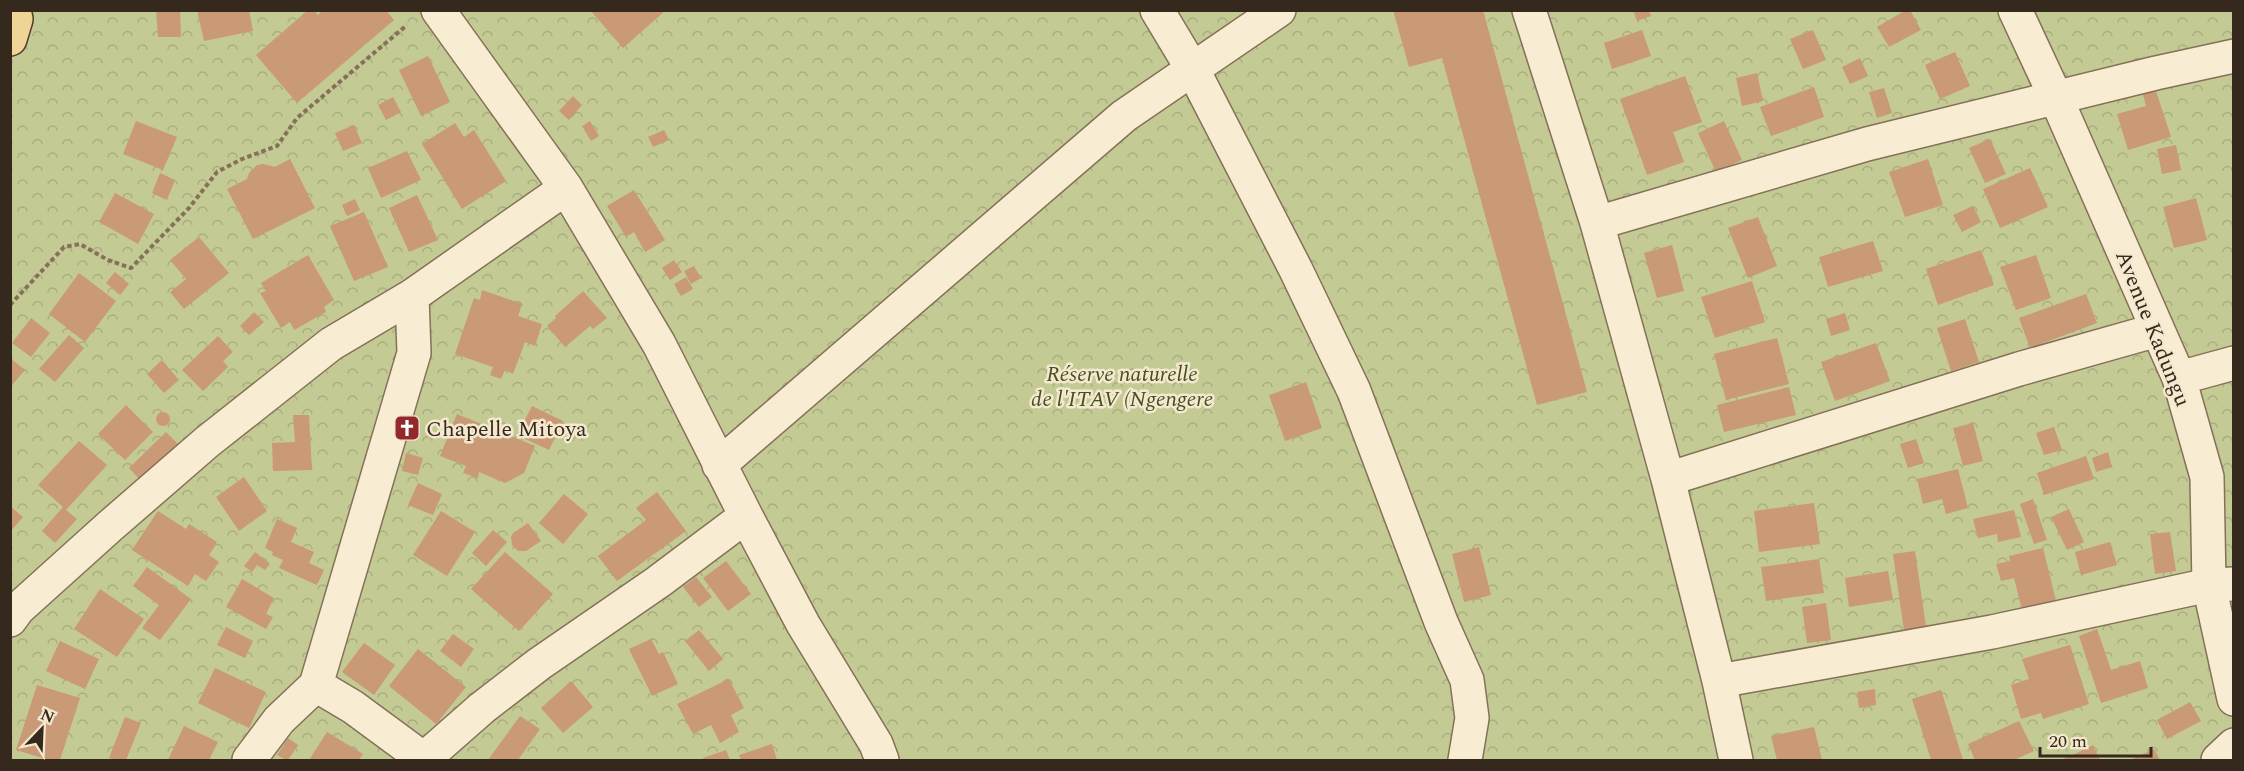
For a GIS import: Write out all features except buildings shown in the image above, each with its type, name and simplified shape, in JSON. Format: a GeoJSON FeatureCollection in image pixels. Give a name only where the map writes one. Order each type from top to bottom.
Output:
{"type":"FeatureCollection","features":[{"type":"Feature","properties":{"kind":"main road"},"geometry":{"type":"LineString","coordinates":[[10,39],[16,19],[14,10]]}},
{"type":"Feature","properties":{"kind":"street"},"geometry":{"type":"LineString","coordinates":[[1157,10],[1193,70],[1296,270],[1354,391],[1441,622],[1467,680],[1472,718],[1466,760]]}},
{"type":"Feature","properties":{"kind":"street"},"geometry":{"type":"LineString","coordinates":[[720,465],[1124,116],[1280,10]]}},
{"type":"Feature","properties":{"kind":"street"},"geometry":{"type":"LineString","coordinates":[[1529,10],[1597,223],[1668,479],[1719,681],[1736,760]]}},
{"type":"Feature","properties":{"kind":"street","name":"Avenue Kadungu"},"geometry":{"type":"LineString","coordinates":[[2015,10],[2179,378],[2207,477],[2234,699]]}},
{"type":"Feature","properties":{"kind":"street"},"geometry":{"type":"LineString","coordinates":[[426,14],[566,188],[659,344],[803,624],[876,744],[882,760]]}},
{"type":"Feature","properties":{"kind":"street"},"geometry":{"type":"LineString","coordinates":[[1597,223],[1867,144],[2156,73],[2234,57]]}},
{"type":"Feature","properties":{"kind":"street"},"geometry":{"type":"LineString","coordinates":[[10,620],[18,609],[59,571],[207,442],[331,344],[412,296],[566,188]]}},
{"type":"Feature","properties":{"kind":"street"},"geometry":{"type":"LineString","coordinates":[[249,760],[279,720],[316,685],[414,353],[412,296]]}},
{"type":"Feature","properties":{"kind":"street"},"geometry":{"type":"LineString","coordinates":[[1668,479],[2019,369],[2157,330]]}},
{"type":"Feature","properties":{"kind":"street"},"geometry":{"type":"LineString","coordinates":[[2179,378],[2234,363]]}},
{"type":"Feature","properties":{"kind":"street"},"geometry":{"type":"LineString","coordinates":[[316,685],[353,707],[425,760],[482,708],[520,679],[658,582],[746,516]]}},
{"type":"Feature","properties":{"kind":"street"},"geometry":{"type":"LineString","coordinates":[[1719,681],[1992,632],[2221,585]]}},
{"type":"Feature","properties":{"kind":"street"},"geometry":{"type":"LineString","coordinates":[[2218,760],[2234,746]]}},
{"type":"Feature","properties":{"kind":"path"},"geometry":{"type":"LineString","coordinates":[[10,305],[64,247],[80,244],[108,260],[131,267],[189,208],[217,172],[242,159],[277,146],[297,118],[426,14]]}},
{"type":"Feature","properties":{"kind":"green space","name":"Réserve naturelle de l'ITAV (Ngengere"},"geometry":{"type":"Polygon","coordinates":[[[11,11],[2233,11],[2233,760],[11,760],[11,11]]]}},
{"type":"Feature","properties":{"kind":"place","name":"Chapelle Mitoya"},"geometry":{"type":"Point","coordinates":[407,428]}}]}
